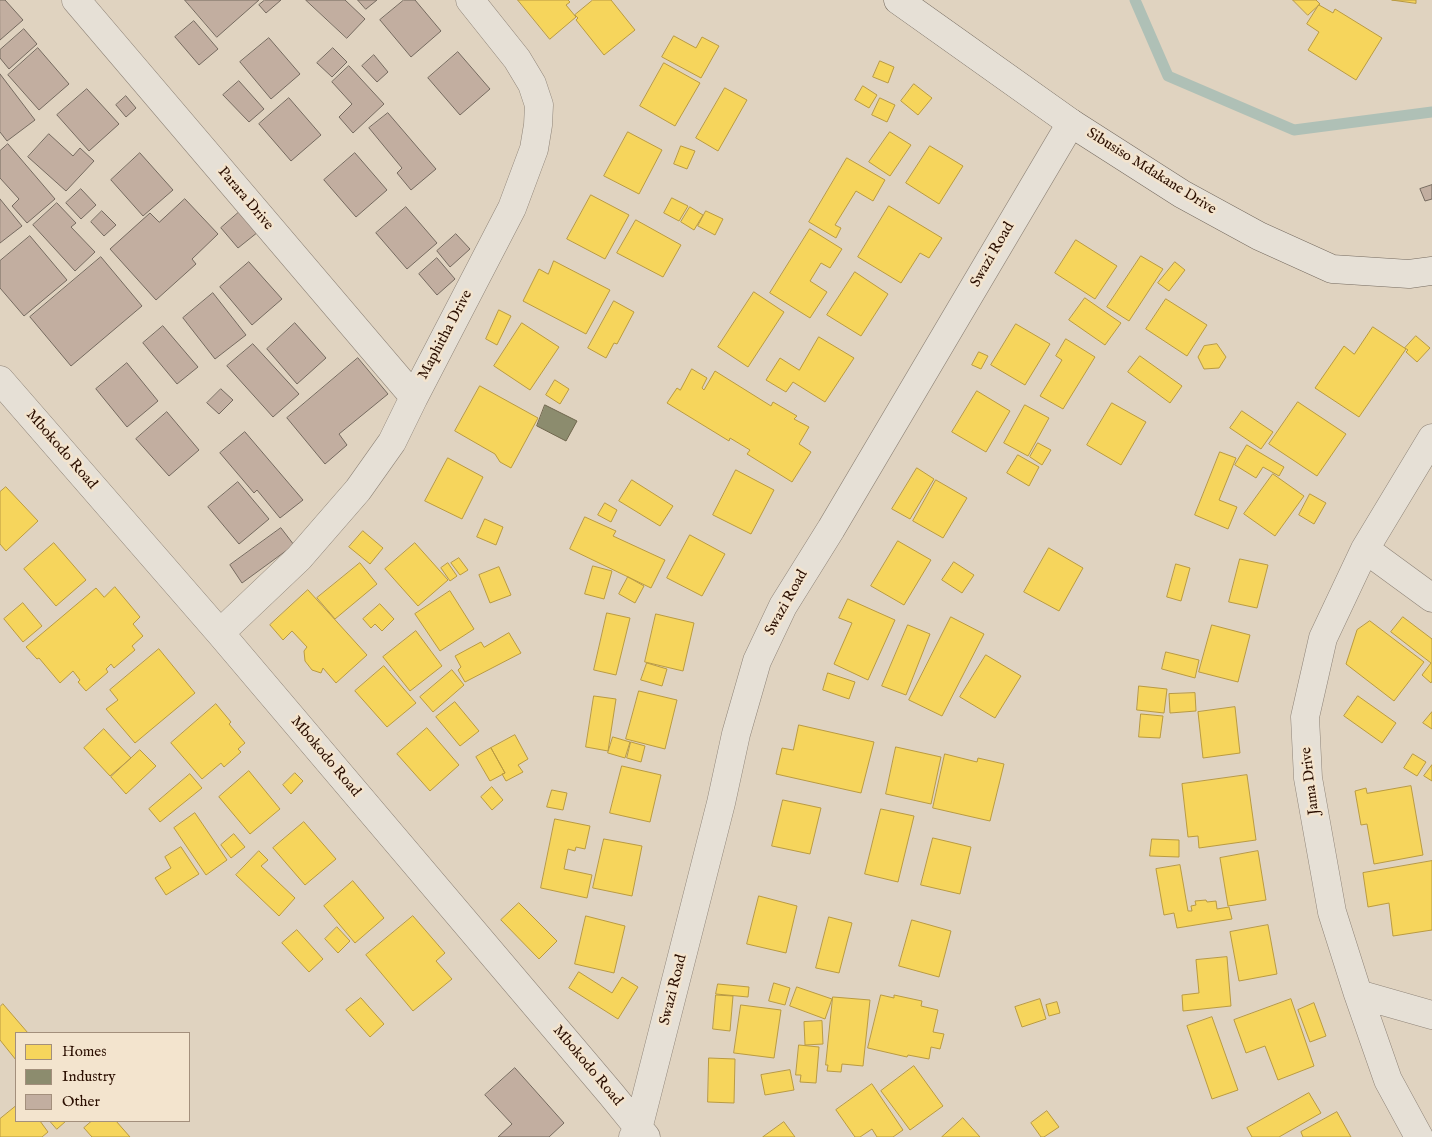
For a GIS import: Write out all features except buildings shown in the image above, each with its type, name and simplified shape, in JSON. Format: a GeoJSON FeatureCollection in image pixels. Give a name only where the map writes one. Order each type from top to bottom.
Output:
{"type":"FeatureCollection","features":[{"type":"Feature","properties":{"kind":"street","name":"Parara Drive"},"geometry":{"type":"LineString","coordinates":[[76,0],[414,397]]}},
{"type":"Feature","properties":{"kind":"street","name":"Maphitha Drive"},"geometry":{"type":"LineString","coordinates":[[220,633],[299,558],[358,490],[392,442],[512,208],[534,149],[539,104],[532,84],[517,59],[470,0]]}},
{"type":"Feature","properties":{"kind":"street","name":"Sibusiso Mdakane Drive"},"geometry":{"type":"LineString","coordinates":[[898,0],[1071,123],[1182,194],[1259,236],[1332,269],[1409,274],[1432,271]]}},
{"type":"Feature","properties":{"kind":"street","name":"Swazi Road"},"geometry":{"type":"LineString","coordinates":[[639,1134],[721,803],[736,734],[757,661],[783,606],[836,521],[1071,123]]}},
{"type":"Feature","properties":{"kind":"street","name":"Mbokodo Road"},"geometry":{"type":"LineString","coordinates":[[0,380],[220,633],[611,1094],[639,1134]]}},
{"type":"Feature","properties":{"kind":"street","name":"Jama Drive"},"geometry":{"type":"LineString","coordinates":[[1420,1137],[1388,1080],[1332,912],[1308,778],[1305,717],[1323,638],[1365,549],[1432,438]]}},
{"type":"Feature","properties":{"kind":"street"},"geometry":{"type":"LineString","coordinates":[[1365,549],[1432,598]]}},
{"type":"Feature","properties":{"kind":"street"},"geometry":{"type":"LineString","coordinates":[[1358,994],[1432,1015]]}},
{"type":"Feature","properties":{"kind":"waterway"},"geometry":{"type":"LineString","coordinates":[[1135,0],[1168,76],[1294,130],[1432,112]]}}]}
